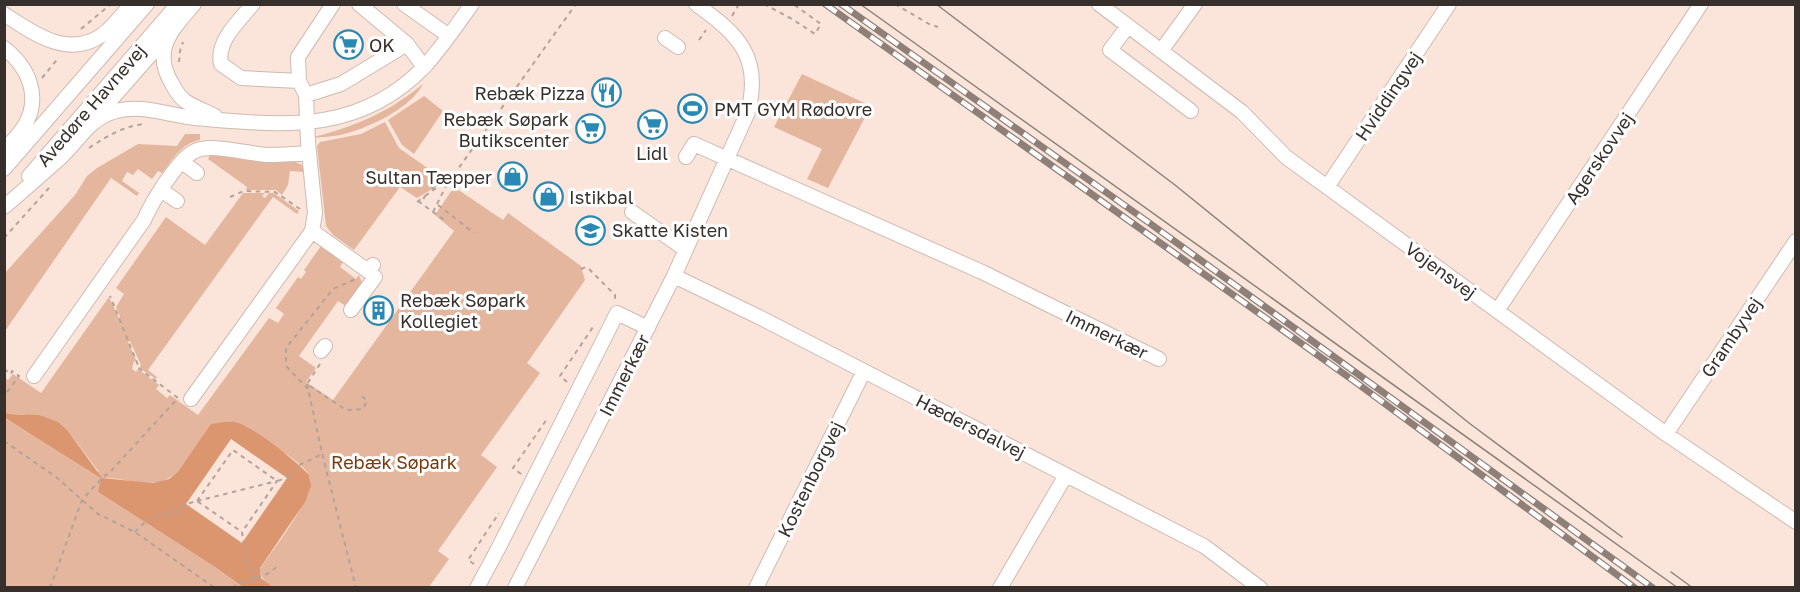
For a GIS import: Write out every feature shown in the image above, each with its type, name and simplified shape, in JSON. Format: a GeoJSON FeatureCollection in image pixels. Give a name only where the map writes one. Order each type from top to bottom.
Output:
{"type":"FeatureCollection","features":[{"type":"Feature","properties":{"kind":"street"},"geometry":{"type":"LineString","coordinates":[[4,14],[47,41],[68,45],[94,40],[103,34],[131,4]]}},
{"type":"Feature","properties":{"kind":"street","name":"Avedøre Havnevej"},"geometry":{"type":"LineString","coordinates":[[4,169],[147,4]]}},
{"type":"Feature","properties":{"kind":"street","name":"Avedøre Havnevej"},"geometry":{"type":"LineString","coordinates":[[4,206],[178,4]]}},
{"type":"Feature","properties":{"kind":"street"},"geometry":{"type":"LineString","coordinates":[[4,206],[62,157],[194,4]]}},
{"type":"Feature","properties":{"kind":"street"},"geometry":{"type":"LineString","coordinates":[[253,4],[222,45],[219,55],[221,64],[241,78],[298,81]]}},
{"type":"Feature","properties":{"kind":"street"},"geometry":{"type":"LineString","coordinates":[[191,399],[312,231],[315,213],[306,95],[298,81],[298,57],[333,4]]}},
{"type":"Feature","properties":{"kind":"street"},"geometry":{"type":"LineString","coordinates":[[359,4],[407,44],[424,66]]}},
{"type":"Feature","properties":{"kind":"street"},"geometry":{"type":"LineString","coordinates":[[404,4],[449,36]]}},
{"type":"Feature","properties":{"kind":"street"},"geometry":{"type":"LineString","coordinates":[[88,126],[114,111],[131,108],[260,123],[307,123],[330,120],[371,105],[402,85],[424,66],[472,4]]}},
{"type":"Feature","properties":{"kind":"street","name":"Immerkær"},"geometry":{"type":"LineString","coordinates":[[514,588],[674,276],[748,112],[753,93],[753,75],[748,57],[727,27],[696,4]]}},
{"type":"Feature","properties":{"kind":"street","name":"Vojensvej"},"geometry":{"type":"LineString","coordinates":[[1099,4],[1242,112],[1286,157],[1666,434],[1796,522]]}},
{"type":"Feature","properties":{"kind":"street"},"geometry":{"type":"LineString","coordinates":[[1161,51],[1195,4]]}},
{"type":"Feature","properties":{"kind":"street","name":"Hviddingvej"},"geometry":{"type":"LineString","coordinates":[[1328,188],[1449,4]]}},
{"type":"Feature","properties":{"kind":"street","name":"Agerskovvej"},"geometry":{"type":"LineString","coordinates":[[1497,311],[1701,4]]}},
{"type":"Feature","properties":{"kind":"street"},"geometry":{"type":"LineString","coordinates":[[1128,26],[1110,50],[1191,111]]}},
{"type":"Feature","properties":{"kind":"street"},"geometry":{"type":"LineString","coordinates":[[172,30],[164,44],[163,68],[184,100],[222,120]]}},
{"type":"Feature","properties":{"kind":"street"},"geometry":{"type":"LineString","coordinates":[[665,38],[678,47]]}},
{"type":"Feature","properties":{"kind":"street"},"geometry":{"type":"LineString","coordinates":[[306,95],[341,84],[407,44]]}},
{"type":"Feature","properties":{"kind":"street"},"geometry":{"type":"LineString","coordinates":[[4,48],[23,66],[33,89],[33,108],[24,126],[4,151]]}},
{"type":"Feature","properties":{"kind":"street"},"geometry":{"type":"LineString","coordinates":[[686,157],[694,144],[728,160]]}},
{"type":"Feature","properties":{"kind":"street"},"geometry":{"type":"LineString","coordinates":[[34,376],[144,220],[161,190],[182,162],[193,152],[204,148],[268,155],[309,153]]}},
{"type":"Feature","properties":{"kind":"street","name":"Immerkær"},"geometry":{"type":"LineString","coordinates":[[728,160],[982,272],[1159,359]]}},
{"type":"Feature","properties":{"kind":"street"},"geometry":{"type":"LineString","coordinates":[[182,162],[197,173]]}},
{"type":"Feature","properties":{"kind":"street"},"geometry":{"type":"LineString","coordinates":[[161,190],[177,201]]}},
{"type":"Feature","properties":{"kind":"street"},"geometry":{"type":"LineString","coordinates":[[632,212],[686,250]]}},
{"type":"Feature","properties":{"kind":"street"},"geometry":{"type":"LineString","coordinates":[[312,231],[370,268],[375,277],[351,310]]}},
{"type":"Feature","properties":{"kind":"street","name":"Grambyvej"},"geometry":{"type":"LineString","coordinates":[[1666,434],[1796,241]]}},
{"type":"Feature","properties":{"kind":"street","name":"Hædersdalvej"},"geometry":{"type":"LineString","coordinates":[[674,276],[1204,546],[1260,588]]}},
{"type":"Feature","properties":{"kind":"street"},"geometry":{"type":"LineString","coordinates":[[477,588],[578,390],[613,309],[648,328]]}},
{"type":"Feature","properties":{"kind":"street","name":"Kostenborgvej"},"geometry":{"type":"LineString","coordinates":[[756,588],[864,371]]}},
{"type":"Feature","properties":{"kind":"street"},"geometry":{"type":"LineString","coordinates":[[1000,588],[1066,475]]}},
{"type":"Feature","properties":{"kind":"path"},"geometry":{"type":"LineString","coordinates":[[33,89],[85,25],[111,4]]}},
{"type":"Feature","properties":{"kind":"path"},"geometry":{"type":"LineString","coordinates":[[433,212],[448,181],[576,4]]}},
{"type":"Feature","properties":{"kind":"path"},"geometry":{"type":"LineString","coordinates":[[764,4],[815,34],[821,24],[793,4]]}},
{"type":"Feature","properties":{"kind":"path"},"geometry":{"type":"LineString","coordinates":[[895,4],[928,24],[938,27]]}},
{"type":"Feature","properties":{"kind":"path"},"geometry":{"type":"LineString","coordinates":[[179,67],[180,51],[184,42]]}},
{"type":"Feature","properties":{"kind":"path"},"geometry":{"type":"LineString","coordinates":[[83,153],[109,135],[129,126],[149,123]]}},
{"type":"Feature","properties":{"kind":"path"},"geometry":{"type":"LineString","coordinates":[[430,168],[433,191]]}},
{"type":"Feature","properties":{"kind":"path"},"geometry":{"type":"LineString","coordinates":[[444,220],[419,202],[448,181]]}},
{"type":"Feature","properties":{"kind":"path"},"geometry":{"type":"LineString","coordinates":[[4,238],[51,185]]}},
{"type":"Feature","properties":{"kind":"path"},"geometry":{"type":"LineString","coordinates":[[230,197],[244,191],[275,192],[307,214]]}},
{"type":"Feature","properties":{"kind":"path"},"geometry":{"type":"LineString","coordinates":[[438,205],[474,232]]}},
{"type":"Feature","properties":{"kind":"path"},"geometry":{"type":"LineString","coordinates":[[581,269],[586,267],[589,269],[615,295]]}},
{"type":"Feature","properties":{"kind":"path"},"geometry":{"type":"LineString","coordinates":[[308,390],[286,366],[286,348],[333,289],[359,278],[370,268]]}},
{"type":"Feature","properties":{"kind":"path"},"geometry":{"type":"LineString","coordinates":[[613,309],[615,295]]}},
{"type":"Feature","properties":{"kind":"path"},"geometry":{"type":"LineString","coordinates":[[613,309],[615,295]]}},
{"type":"Feature","properties":{"kind":"path"},"geometry":{"type":"LineString","coordinates":[[50,588],[82,500],[178,398],[137,367],[110,296]]}},
{"type":"Feature","properties":{"kind":"path"},"geometry":{"type":"LineString","coordinates":[[578,390],[560,376],[597,322]]}},
{"type":"Feature","properties":{"kind":"path"},"geometry":{"type":"LineString","coordinates":[[4,369],[20,376],[4,396]]}},
{"type":"Feature","properties":{"kind":"path"},"geometry":{"type":"LineString","coordinates":[[317,369],[307,384],[308,390],[356,588]]}},
{"type":"Feature","properties":{"kind":"path"},"geometry":{"type":"LineString","coordinates":[[307,384],[346,410],[358,411],[366,405],[365,398],[360,394]]}},
{"type":"Feature","properties":{"kind":"path"},"geometry":{"type":"LineString","coordinates":[[532,482],[513,468],[551,412]]}},
{"type":"Feature","properties":{"kind":"path"},"geometry":{"type":"LineString","coordinates":[[4,441],[56,477],[98,514],[135,532],[215,588]]}},
{"type":"Feature","properties":{"kind":"path"},"geometry":{"type":"LineString","coordinates":[[197,501],[232,450],[277,481]]}},
{"type":"Feature","properties":{"kind":"path"},"geometry":{"type":"LineString","coordinates":[[135,532],[145,522],[156,516],[176,512],[186,504],[287,478],[303,463],[310,462],[322,453]]}},
{"type":"Feature","properties":{"kind":"path"},"geometry":{"type":"LineString","coordinates":[[256,580],[246,561],[242,532],[277,481]]}},
{"type":"Feature","properties":{"kind":"path"},"geometry":{"type":"LineString","coordinates":[[197,501],[242,532]]}},
{"type":"Feature","properties":{"kind":"path"},"geometry":{"type":"LineString","coordinates":[[232,588],[240,582],[256,580],[273,571],[279,564]]}},
{"type":"Feature","properties":{"kind":"green space"},"geometry":{"type":"Polygon","coordinates":[[[802,74],[871,106],[828,188],[807,179],[822,149],[774,127],[802,74]]]}},
{"type":"Feature","properties":{"kind":"green space"},"geometry":{"type":"Polygon","coordinates":[[[423,84],[409,101],[377,122],[344,134],[310,138],[370,118],[423,84]]]}},
{"type":"Feature","properties":{"kind":"green space"},"geometry":{"type":"Polygon","coordinates":[[[424,96],[443,111],[414,154],[402,145],[388,120],[424,96]]]}},
{"type":"Feature","properties":{"kind":"green space"},"geometry":{"type":"Polygon","coordinates":[[[385,122],[399,148],[446,181],[417,198],[400,187],[354,250],[333,235],[326,226],[317,146],[320,142],[361,134],[385,122]]]}},
{"type":"Feature","properties":{"kind":"green space"},"geometry":{"type":"Polygon","coordinates":[[[185,134],[200,134],[200,140],[183,148],[162,173],[158,171],[152,179],[138,169],[133,175],[127,172],[122,181],[139,193],[137,196],[111,178],[5,331],[5,273],[75,195],[87,176],[138,144],[177,146],[185,134]]]}},
{"type":"Feature","properties":{"kind":"green space"},"geometry":{"type":"Polygon","coordinates":[[[210,155],[293,161],[302,165],[304,172],[290,171],[288,185],[282,195],[276,190],[246,190],[247,187],[208,159],[210,155]]]}},
{"type":"Feature","properties":{"kind":"green space","name":"Rebæk Søpark"},"geometry":{"type":"Polygon","coordinates":[[[454,187],[503,220],[508,213],[581,266],[585,280],[527,363],[540,373],[481,455],[497,467],[438,551],[449,559],[429,587],[272,588],[263,579],[260,569],[283,537],[307,496],[310,484],[309,475],[290,457],[246,427],[165,480],[144,482],[102,478],[98,492],[243,587],[5,587],[4,418],[99,472],[68,431],[23,414],[7,414],[5,378],[8,380],[13,374],[41,393],[109,297],[120,317],[116,307],[124,294],[116,288],[166,217],[205,245],[243,193],[265,193],[262,196],[265,198],[269,193],[274,193],[299,211],[297,214],[273,197],[148,370],[157,377],[156,379],[139,368],[141,365],[130,341],[128,342],[137,362],[134,361],[132,369],[136,372],[138,369],[159,385],[156,389],[167,398],[170,395],[198,415],[269,318],[278,323],[284,314],[276,308],[298,277],[301,279],[306,272],[304,270],[321,246],[343,262],[340,267],[356,279],[359,275],[362,283],[346,306],[338,301],[299,356],[316,368],[306,382],[333,400],[454,231],[435,215],[454,187]]]}},
{"type":"Feature","properties":{"kind":"shaded area"},"geometry":{"type":"Polygon","coordinates":[[[5,406],[7,414],[39,415],[58,422],[68,431],[102,478],[153,483],[169,479],[178,472],[211,424],[235,422],[253,430],[303,469],[309,475],[311,486],[305,502],[260,568],[261,578],[272,587],[243,587],[98,492],[101,478],[5,418],[5,406]],[[231,439],[186,504],[242,543],[287,478],[231,439]]]}},
{"type":"Feature","properties":{"kind":"tram line"},"geometry":{"type":"LineString","coordinates":[[860,4],[1678,588]]}},
{"type":"Feature","properties":{"kind":"tram line"},"geometry":{"type":"LineString","coordinates":[[936,4],[1175,185],[1469,423],[1622,537]]}},
{"type":"Feature","properties":{"kind":"tram line"},"geometry":{"type":"LineString","coordinates":[[1671,572],[1693,588]]}},
{"type":"Feature","properties":{"kind":"railway"},"geometry":{"type":"LineString","coordinates":[[825,4],[1354,381],[1635,588]]}},
{"type":"Feature","properties":{"kind":"railway"},"geometry":{"type":"LineString","coordinates":[[841,4],[1148,222],[1653,588]]}},
{"type":"Feature","properties":{"kind":"place","name":"OK"},"geometry":{"type":"Point","coordinates":[348,45]}},
{"type":"Feature","properties":{"kind":"place","name":"Rebæk Pizza"},"geometry":{"type":"Point","coordinates":[606,93]}},
{"type":"Feature","properties":{"kind":"place","name":"PMT GYM Rødovre"},"geometry":{"type":"Point","coordinates":[693,109]}},
{"type":"Feature","properties":{"kind":"place","name":"Lidl"},"geometry":{"type":"Point","coordinates":[652,124]}},
{"type":"Feature","properties":{"kind":"place","name":"Rebæk Søpark Butikscenter"},"geometry":{"type":"Point","coordinates":[590,129]}},
{"type":"Feature","properties":{"kind":"place","name":"Sultan Tæpper"},"geometry":{"type":"Point","coordinates":[513,177]}},
{"type":"Feature","properties":{"kind":"place","name":"Istikbal"},"geometry":{"type":"Point","coordinates":[548,197]}},
{"type":"Feature","properties":{"kind":"place","name":"Skatte Kisten"},"geometry":{"type":"Point","coordinates":[591,230]}},
{"type":"Feature","properties":{"kind":"place","name":"Rebæk Søpark Kollegiet"},"geometry":{"type":"Point","coordinates":[379,310]}}]}
